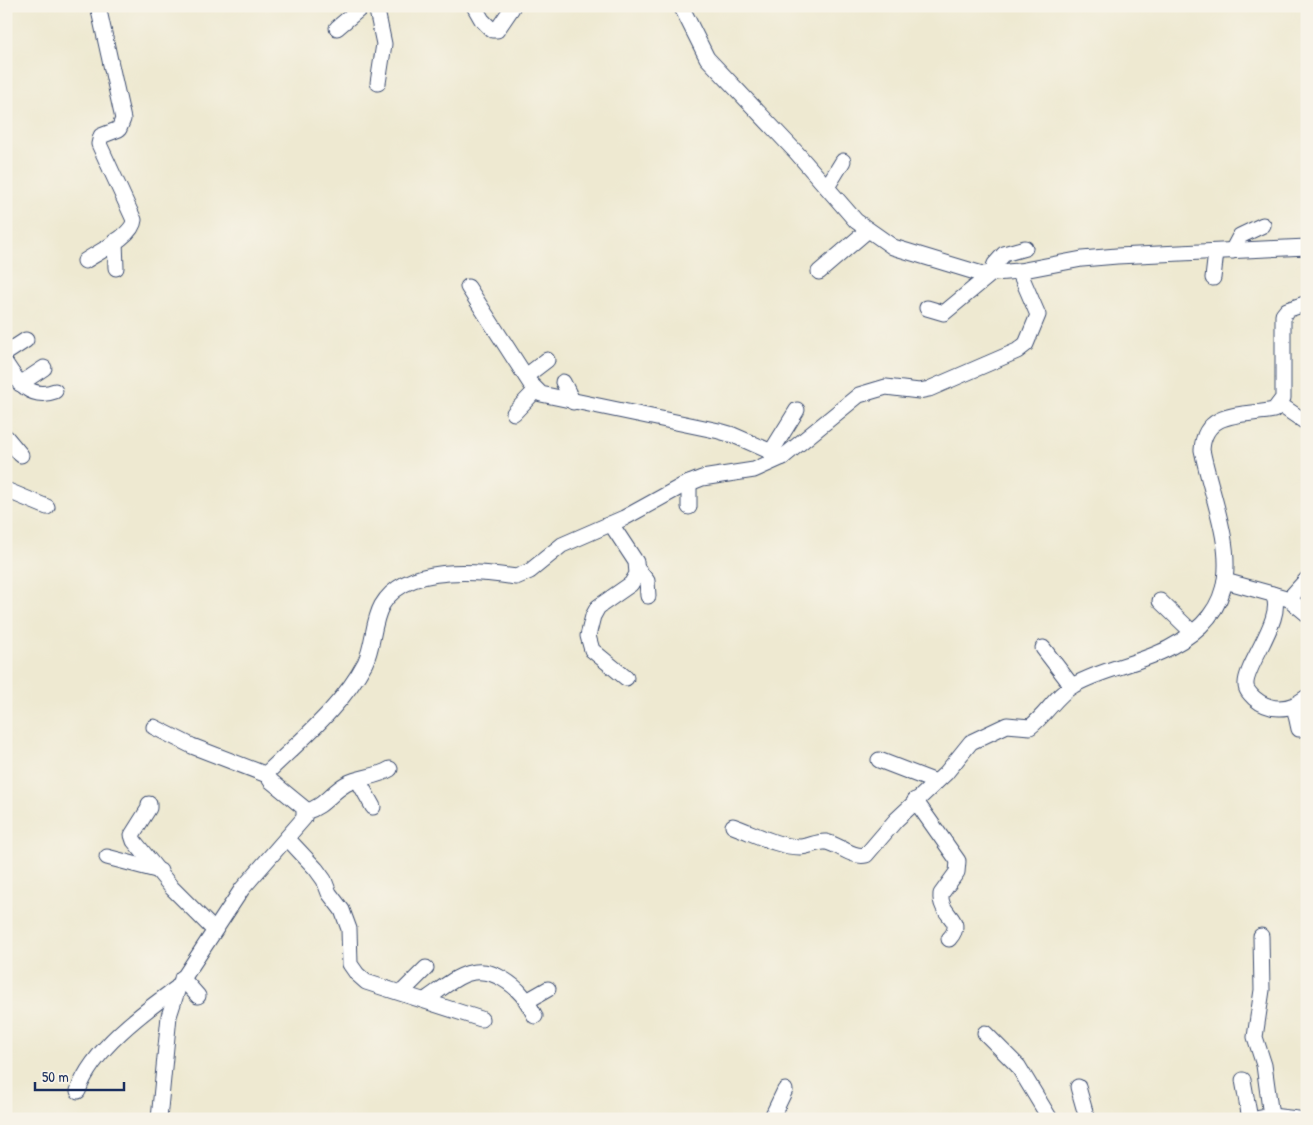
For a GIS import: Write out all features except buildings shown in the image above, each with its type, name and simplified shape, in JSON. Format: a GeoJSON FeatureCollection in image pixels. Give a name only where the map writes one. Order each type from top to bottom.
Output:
{"type":"FeatureCollection","features":[{"type":"Feature","properties":{"kind":"street"},"geometry":{"type":"LineString","coordinates":[[85,260],[131,231],[134,220],[99,144],[103,134],[121,127],[123,119],[98,6]]}},
{"type":"Feature","properties":{"kind":"street"},"geometry":{"type":"LineString","coordinates":[[337,28],[363,6]]}},
{"type":"Feature","properties":{"kind":"street"},"geometry":{"type":"LineString","coordinates":[[376,6],[384,44],[378,82]]}},
{"type":"Feature","properties":{"kind":"street"},"geometry":{"type":"LineString","coordinates":[[474,6],[482,20],[492,30],[497,30],[512,8]]}},
{"type":"Feature","properties":{"kind":"street"},"geometry":{"type":"LineString","coordinates":[[681,6],[707,58],[827,187],[856,221],[893,247],[965,270],[991,274],[1019,271],[1082,259],[1307,248]]}},
{"type":"Feature","properties":{"kind":"street"},"geometry":{"type":"LineString","coordinates":[[827,187],[843,161]]}},
{"type":"Feature","properties":{"kind":"street"},"geometry":{"type":"LineString","coordinates":[[1232,251],[1240,236],[1263,225]]}},
{"type":"Feature","properties":{"kind":"street"},"geometry":{"type":"LineString","coordinates":[[818,272],[868,230]]}},
{"type":"Feature","properties":{"kind":"street"},"geometry":{"type":"LineString","coordinates":[[115,241],[116,268]]}},
{"type":"Feature","properties":{"kind":"street"},"geometry":{"type":"LineString","coordinates":[[927,308],[944,313],[991,274],[995,264],[1004,254],[1025,248]]}},
{"type":"Feature","properties":{"kind":"street"},"geometry":{"type":"LineString","coordinates":[[1213,278],[1216,252]]}},
{"type":"Feature","properties":{"kind":"street"},"geometry":{"type":"LineString","coordinates":[[267,775],[342,696],[355,679],[365,662],[381,606],[390,593],[400,585],[423,578],[462,572],[516,578],[530,571],[562,545],[611,524],[689,483],[702,478],[754,470],[858,395],[886,387],[919,391],[930,389],[1017,351],[1026,344],[1038,315],[1019,271]]}},
{"type":"Feature","properties":{"kind":"street"},"geometry":{"type":"LineString","coordinates":[[468,287],[535,391],[573,402],[719,431],[777,454]]}},
{"type":"Feature","properties":{"kind":"street"},"geometry":{"type":"LineString","coordinates":[[733,826],[791,846],[802,847],[821,842],[860,856],[866,855],[915,800],[936,782],[971,742],[1007,725],[1030,727],[1072,686],[1170,648],[1211,615],[1220,602],[1228,566],[1224,541],[1203,458],[1202,440],[1211,425],[1221,418],[1274,410],[1279,404],[1283,398],[1283,315],[1287,310],[1307,303]]}},
{"type":"Feature","properties":{"kind":"street"},"geometry":{"type":"LineString","coordinates":[[6,353],[26,340]]}},
{"type":"Feature","properties":{"kind":"street"},"geometry":{"type":"LineString","coordinates":[[526,376],[547,360]]}},
{"type":"Feature","properties":{"kind":"street"},"geometry":{"type":"LineString","coordinates":[[6,364],[20,384],[33,393],[46,394],[55,391]]}},
{"type":"Feature","properties":{"kind":"street"},"geometry":{"type":"LineString","coordinates":[[20,384],[44,368]]}},
{"type":"Feature","properties":{"kind":"street"},"geometry":{"type":"LineString","coordinates":[[563,382],[573,402]]}},
{"type":"Feature","properties":{"kind":"street"},"geometry":{"type":"LineString","coordinates":[[514,413],[535,391]]}},
{"type":"Feature","properties":{"kind":"street"},"geometry":{"type":"LineString","coordinates":[[1279,404],[1304,422]]}},
{"type":"Feature","properties":{"kind":"street"},"geometry":{"type":"LineString","coordinates":[[777,454],[797,410]]}},
{"type":"Feature","properties":{"kind":"street"},"geometry":{"type":"LineString","coordinates":[[6,437],[21,455]]}},
{"type":"Feature","properties":{"kind":"street"},"geometry":{"type":"LineString","coordinates":[[689,483],[689,507]]}},
{"type":"Feature","properties":{"kind":"street"},"geometry":{"type":"LineString","coordinates":[[6,490],[48,507]]}},
{"type":"Feature","properties":{"kind":"street"},"geometry":{"type":"LineString","coordinates":[[611,524],[636,562],[638,570],[647,581],[648,596]]}},
{"type":"Feature","properties":{"kind":"street"},"geometry":{"type":"LineString","coordinates":[[626,678],[592,650],[588,636],[592,616],[598,607],[631,584],[638,570]]}},
{"type":"Feature","properties":{"kind":"street"},"geometry":{"type":"LineString","coordinates":[[1289,599],[1307,579]]}},
{"type":"Feature","properties":{"kind":"street"},"geometry":{"type":"LineString","coordinates":[[1225,582],[1289,599],[1307,614]]}},
{"type":"Feature","properties":{"kind":"street"},"geometry":{"type":"LineString","coordinates":[[1272,594],[1275,598],[1274,610],[1246,681],[1246,687],[1256,699],[1267,706],[1294,706],[1307,697]]}},
{"type":"Feature","properties":{"kind":"street"},"geometry":{"type":"LineString","coordinates":[[1160,601],[1192,632]]}},
{"type":"Feature","properties":{"kind":"street"},"geometry":{"type":"LineString","coordinates":[[1043,648],[1072,686]]}},
{"type":"Feature","properties":{"kind":"street"},"geometry":{"type":"LineString","coordinates":[[1294,706],[1300,729]]}},
{"type":"Feature","properties":{"kind":"street"},"geometry":{"type":"LineString","coordinates":[[154,727],[200,749],[267,775],[279,788],[298,802],[305,812],[304,818],[287,838],[259,866],[213,929],[180,983],[169,1016],[159,1119]]}},
{"type":"Feature","properties":{"kind":"street"},"geometry":{"type":"LineString","coordinates":[[879,760],[936,782]]}},
{"type":"Feature","properties":{"kind":"street"},"geometry":{"type":"LineString","coordinates":[[305,812],[316,809],[335,792],[358,780],[378,776],[390,769]]}},
{"type":"Feature","properties":{"kind":"street"},"geometry":{"type":"LineString","coordinates":[[358,780],[373,807]]}},
{"type":"Feature","properties":{"kind":"street"},"geometry":{"type":"LineString","coordinates":[[915,800],[958,862],[957,872],[941,894],[943,908],[956,925],[955,932],[949,939]]}},
{"type":"Feature","properties":{"kind":"street"},"geometry":{"type":"LineString","coordinates":[[149,804],[149,808],[132,835],[134,841],[178,894],[213,929]]}},
{"type":"Feature","properties":{"kind":"street"},"geometry":{"type":"LineString","coordinates":[[287,838],[316,869],[346,918],[349,929],[350,964],[357,974],[366,982],[402,992],[481,1020]]}},
{"type":"Feature","properties":{"kind":"street"},"geometry":{"type":"LineString","coordinates":[[107,857],[160,871]]}},
{"type":"Feature","properties":{"kind":"street"},"geometry":{"type":"LineString","coordinates":[[1261,936],[1262,990],[1255,1038],[1264,1064],[1271,1116]]}},
{"type":"Feature","properties":{"kind":"street"},"geometry":{"type":"LineString","coordinates":[[402,992],[426,968]]}},
{"type":"Feature","properties":{"kind":"street"},"geometry":{"type":"LineString","coordinates":[[424,1000],[457,978],[479,970],[487,971],[518,988],[535,1016]]}},
{"type":"Feature","properties":{"kind":"street"},"geometry":{"type":"LineString","coordinates":[[180,983],[198,996]]}},
{"type":"Feature","properties":{"kind":"street"},"geometry":{"type":"LineString","coordinates":[[78,1091],[87,1068],[96,1056],[180,983]]}},
{"type":"Feature","properties":{"kind":"street"},"geometry":{"type":"LineString","coordinates":[[527,1001],[548,989]]}},
{"type":"Feature","properties":{"kind":"street"},"geometry":{"type":"LineString","coordinates":[[985,1034],[1018,1066],[1050,1119]]}},
{"type":"Feature","properties":{"kind":"street"},"geometry":{"type":"LineString","coordinates":[[1243,1080],[1250,1119]]}},
{"type":"Feature","properties":{"kind":"street"},"geometry":{"type":"LineString","coordinates":[[1078,1087],[1084,1117]]}},
{"type":"Feature","properties":{"kind":"street"},"geometry":{"type":"LineString","coordinates":[[771,1119],[785,1090]]}},
{"type":"Feature","properties":{"kind":"street"},"geometry":{"type":"LineString","coordinates":[[1255,1119],[1271,1116],[1298,1119]]}}]}
